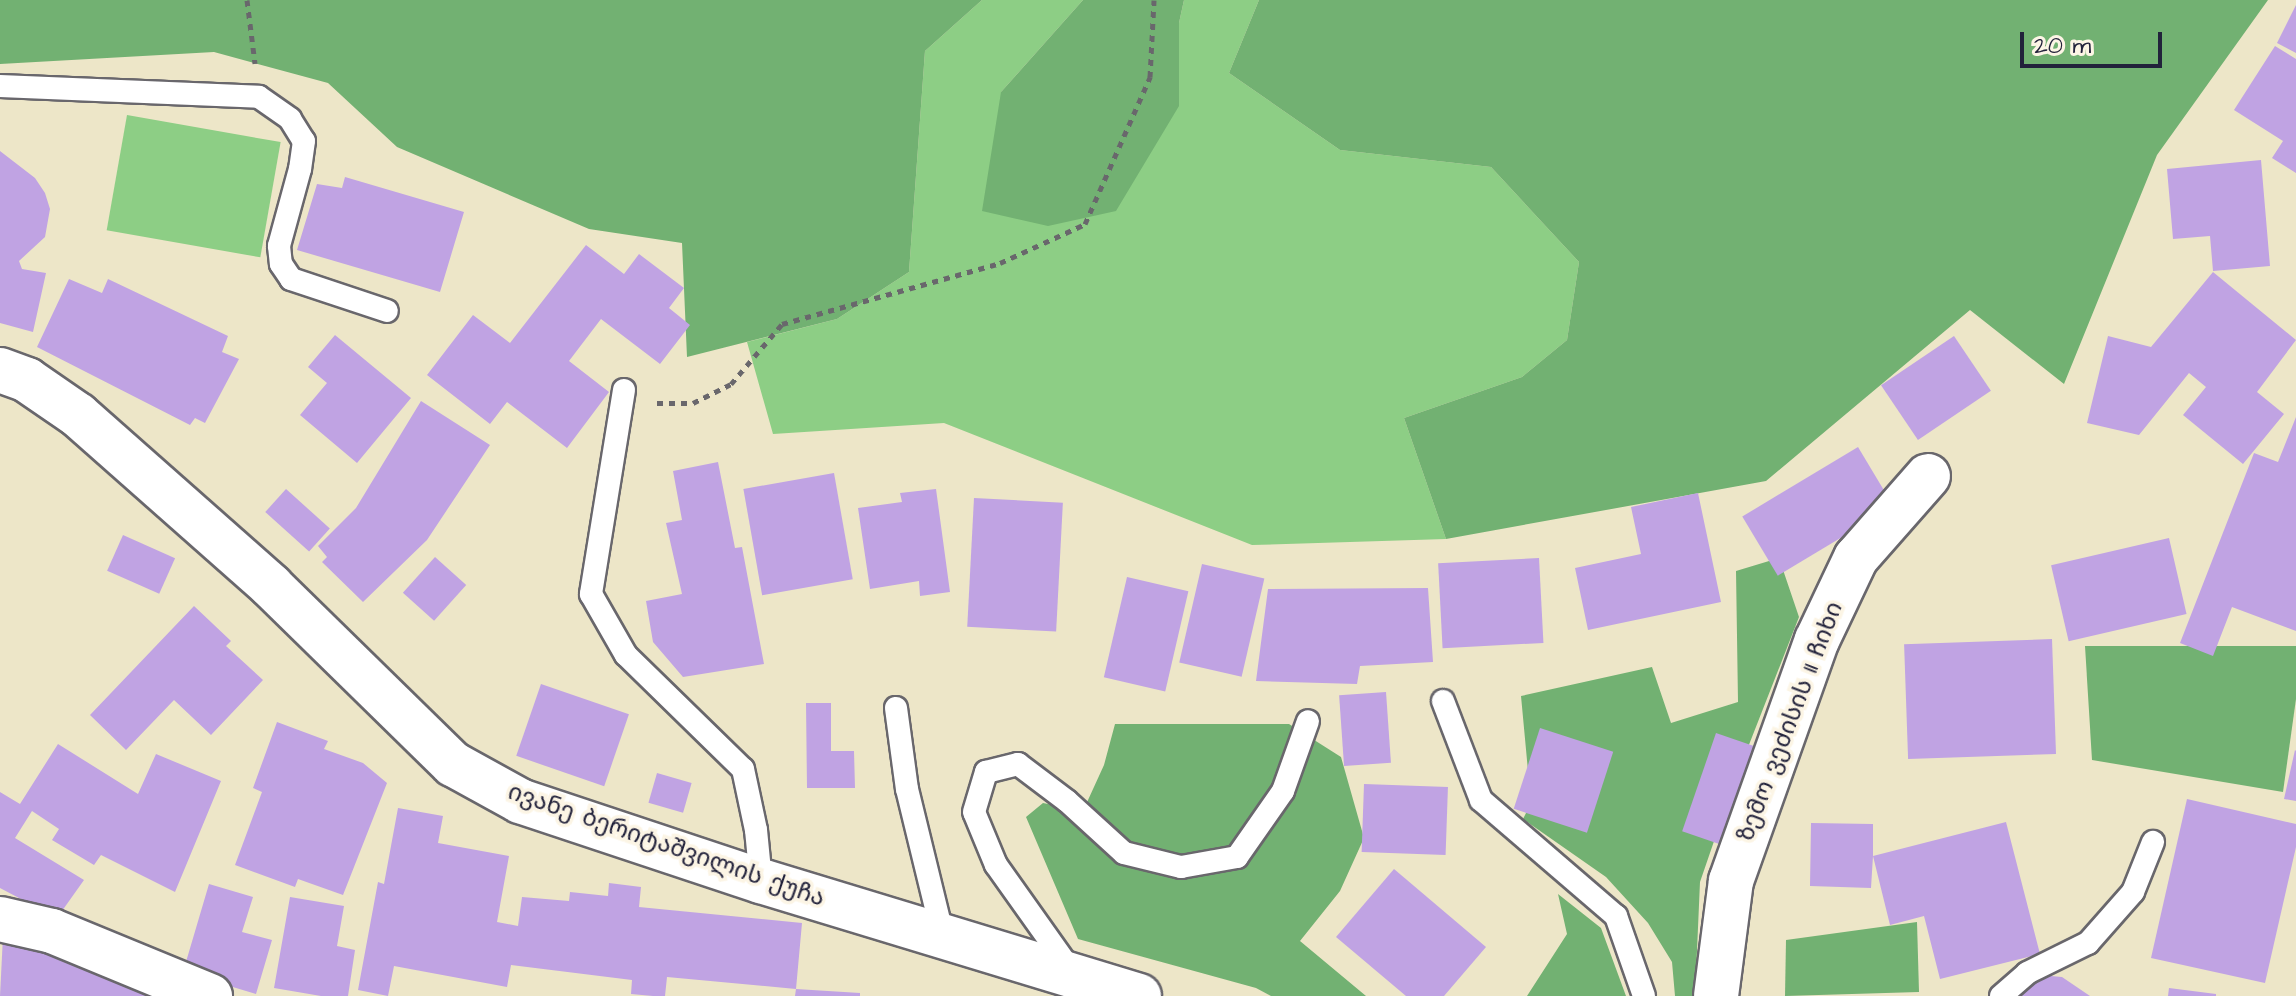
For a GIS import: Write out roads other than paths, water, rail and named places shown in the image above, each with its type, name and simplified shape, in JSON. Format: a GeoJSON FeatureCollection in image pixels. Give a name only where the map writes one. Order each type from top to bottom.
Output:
{"type":"FeatureCollection","features":[{"type":"Feature","properties":{"kind":"main road","name":"ივანე ბერიტაშვილის ქუჩა"},"geometry":{"type":"LineString","coordinates":[[0,370],[27,380],[78,415],[271,586],[453,764],[520,801],[761,881],[1078,980],[1139,996]]}},
{"type":"Feature","properties":{"kind":"main road","name":"ზემო ვეძისის II ჩიხი"},"geometry":{"type":"LineString","coordinates":[[1716,996],[1731,881],[1817,640],[1856,558],[1928,476]]}},
{"type":"Feature","properties":{"kind":"main road"},"geometry":{"type":"LineString","coordinates":[[0,919],[52,931],[210,996]]}},
{"type":"Feature","properties":{"kind":"lane"},"geometry":{"type":"LineString","coordinates":[[0,86],[259,97],[290,119],[304,141],[300,169],[279,246],[281,264],[291,279],[387,311]]}},
{"type":"Feature","properties":{"kind":"lane"},"geometry":{"type":"LineString","coordinates":[[624,390],[591,594],[626,655],[743,769],[756,830],[761,881]]}},
{"type":"Feature","properties":{"kind":"lane"},"geometry":{"type":"LineString","coordinates":[[1443,701],[1481,800],[1616,916],[1644,996]]}},
{"type":"Feature","properties":{"kind":"lane"},"geometry":{"type":"LineString","coordinates":[[896,708],[907,789],[943,937]]}},
{"type":"Feature","properties":{"kind":"lane"},"geometry":{"type":"LineString","coordinates":[[1078,980],[996,865],[974,812],[986,772],[1018,764],[1067,801],[1124,853],[1181,867],[1237,857],[1283,791],[1308,721]]}},
{"type":"Feature","properties":{"kind":"lane"},"geometry":{"type":"LineString","coordinates":[[2001,996],[2027,973],[2088,943],[2133,892],[2153,842]]}}]}
